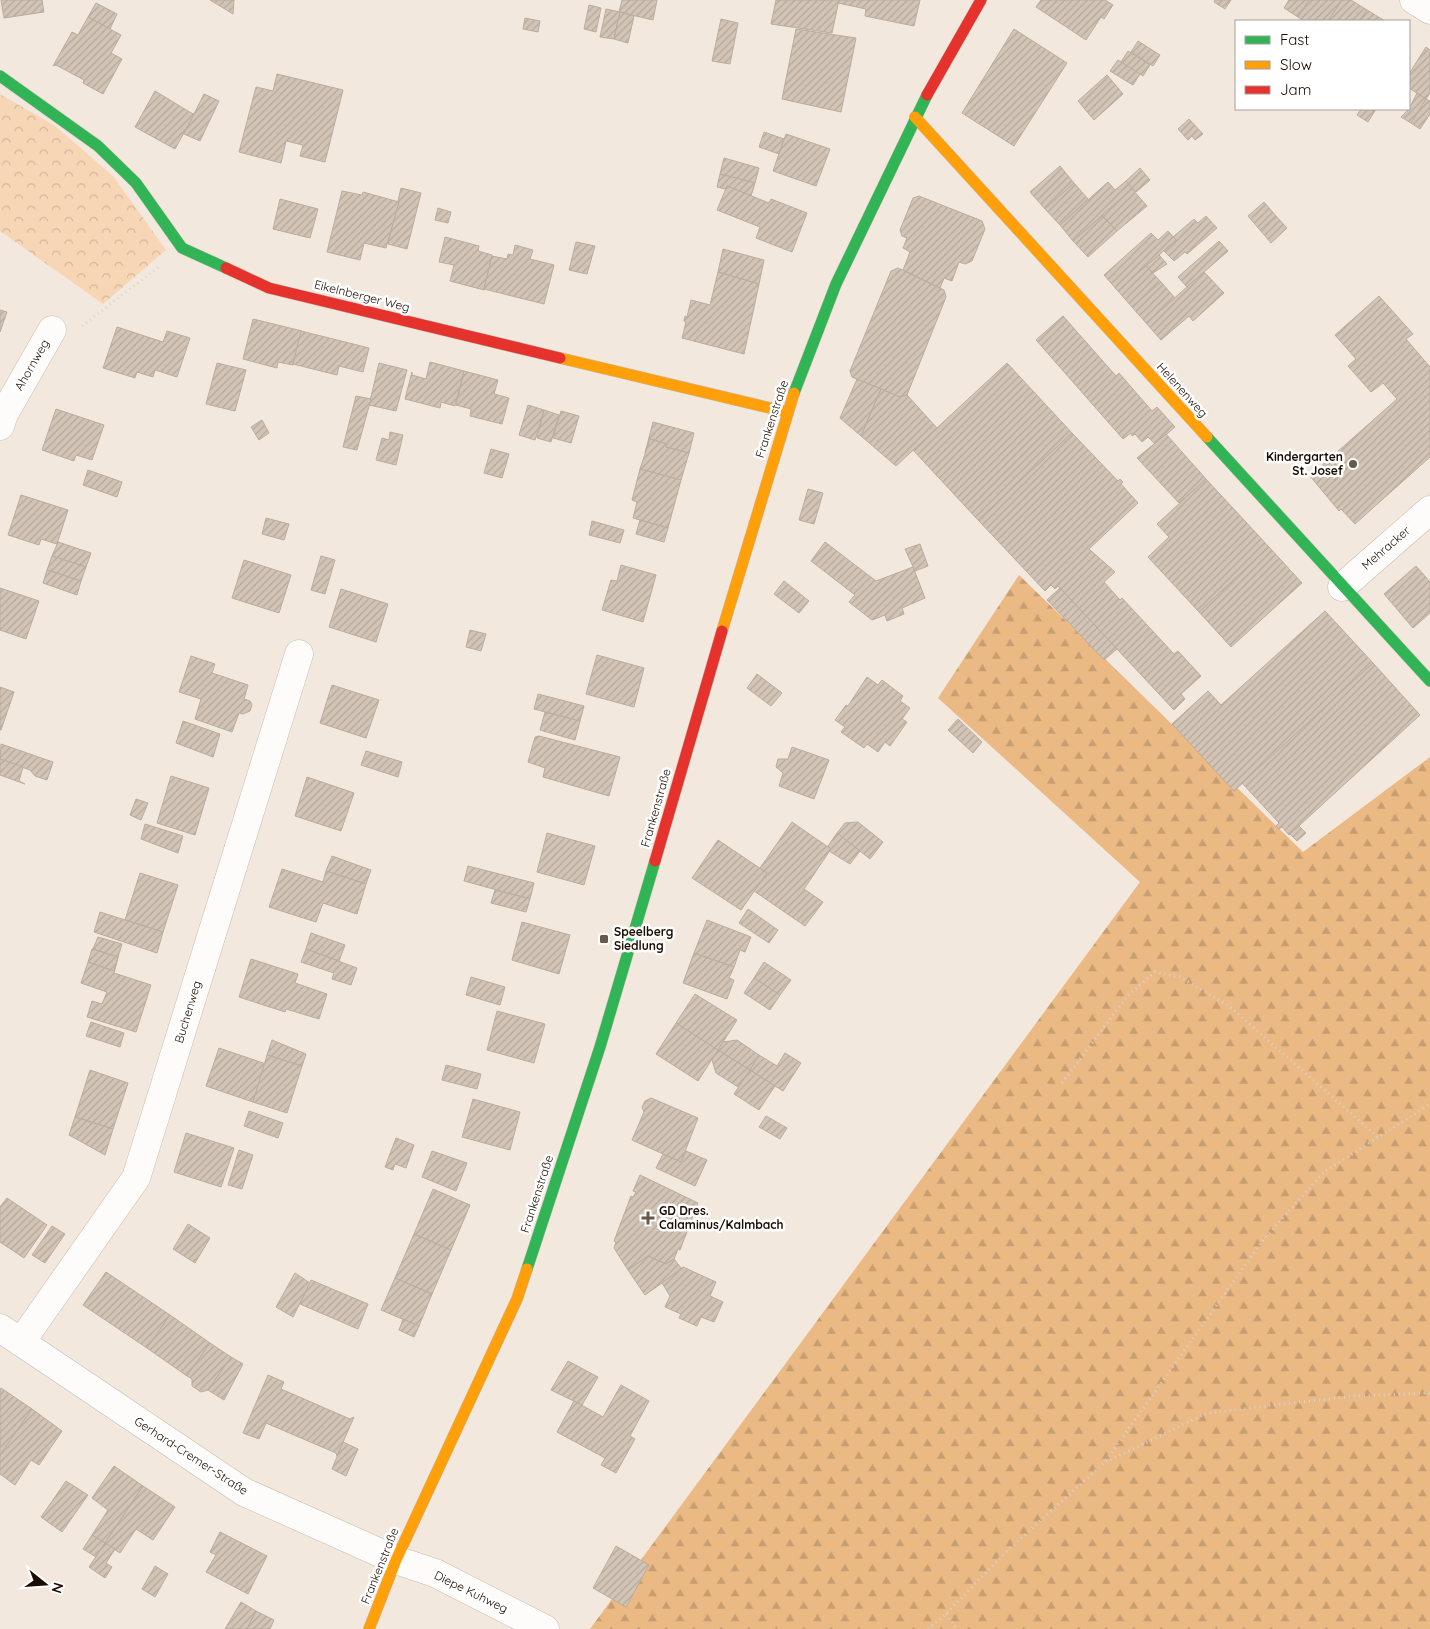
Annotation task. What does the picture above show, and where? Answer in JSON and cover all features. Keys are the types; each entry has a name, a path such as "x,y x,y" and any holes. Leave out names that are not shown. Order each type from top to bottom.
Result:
{"street":[{"name":"Frankenstraße","path":"370,1629 396,1560 517,1299 600,1048 788,412 836,284 915,117 981,0"},
{"path":"1414,0 1430,10"},
{"path":"0,76 98,146 136,183 182,248"},
{"name":"Helenenweg","path":"915,117 1342,587 1430,681"},
{"name":"Eikelnberger Weg","path":"182,248 270,288 788,412"},
{"name":"Ahornweg","path":"0,426 4,414 52,330"},
{"name":"Mehracker","path":"1342,587 1430,510"},
{"name":"Buchenweg","path":"10,1335 136,1178 299,654"},
{"name":"Gerhard-Cremer-Straße","path":"10,1335 244,1492 396,1560"},
{"name":"Diepe Kuhweg","path":"396,1560 435,1573 545,1629"}],"path":[{"path":"52,330 83,326 182,248"},
{"path":"1062,1083 1128,995 1155,972 1180,977 1229,1006 1379,1138"},
{"path":"928,1629 946,1614 1004,1553 1105,1462 1263,1240 1324,1172 1430,1104"},
{"path":"1105,1462 1207,1413 1354,1396 1430,1393"},
{"path":"946,1614 957,1629"}],"green space":[{"path":"0,94 55,126 113,176 166,250 103,304 0,231"},
{"path":"1019,575 1303,852 1430,757 1430,1629 590,1629 1140,882 938,698"}],"building":[{"path":"1,0 42,0 44,12 4,18"},
{"path":"210,0 234,0 233,14"},
{"path":"622,0 657,0 653,20 619,12"},
{"path":"776,0 839,0 832,33 771,24"},
{"path":"839,0 920,0 914,26 865,16 866,9 838,3"},
{"path":"1041,0 1105,0 1113,5 1104,19 1101,17 1086,40 1036,7"},
{"path":"1215,0 1231,0 1225,9 1214,2"},
{"path":"1289,0 1309,0 1298,17 1284,8"},
{"path":"1309,0 1342,0 1329,20 1302,20 1298,17"},
{"path":"1342,0 1351,0 1367,10 1360,20 1329,20"},
{"path":"96,3 117,14 110,29 88,17"},
{"path":"589,5 601,8 596,32 584,29"},
{"path":"606,9 620,12 614,39 600,37"},
{"path":"1367,10 1383,20 1360,20"},
{"path":"620,12 634,16 628,43 614,39"},
{"path":"88,17 121,35 111,53 122,59 103,94 83,83 84,80 56,65 53,66 72,32 78,35"},
{"path":"525,18 540,21 538,32 523,29"},
{"path":"721,19 738,23 730,64 712,61"},
{"path":"796,29 856,38 841,112 782,99"},
{"path":"1014,29 1067,63 1014,146 962,113"},
{"path":"1138,41 1160,55 1153,66 1131,52"},
{"path":"1426,47 1430,50 1430,93 1426,99 1410,89 1410,72"},
{"path":"1128,51 1150,65 1143,76 1121,62"},
{"path":"1118,60 1140,74 1133,85 1110,71"},
{"path":"277,74 343,90 325,162 300,156 303,145 286,141 281,163 239,152 256,87 273,91"},
{"path":"1107,75 1123,94 1094,120 1078,101"},
{"path":"155,91 193,114 195,113 175,149 135,127"},
{"path":"1417,93 1426,99 1411,123 1401,117 1410,110"},
{"path":"204,94 219,101 200,141 184,134"},
{"path":"1426,99 1430,101 1430,114 1420,129 1411,123"},
{"path":"1360,110 1375,110 1368,122 1357,115"},
{"path":"1189,119 1203,134 1195,140 1192,136 1188,140 1178,129"},
{"path":"764,132 784,139 779,154 759,147"},
{"path":"786,134 830,149 816,186 773,171"},
{"path":"724,158 759,168 755,183 720,174"},
{"path":"1060,166 1074,183 1045,209 1030,192"},
{"path":"1140,168 1150,180 1136,192 1126,181"},
{"path":"720,174 755,183 751,196 727,186 725,189 717,187"},
{"path":"1126,181 1132,189 1073,241 1060,225 1108,182 1115,190"},
{"path":"1074,183 1088,199 1060,225 1045,209"},
{"path":"727,186 769,203 771,199 807,213 792,252 756,238 760,227 717,210"},
{"path":"401,188 421,193 407,249 388,244"},
{"path":"1132,189 1147,206 1117,231 1102,215"},
{"path":"342,191 362,195 363,192 399,202 386,248 364,243 360,260 327,252"},
{"path":"919,196 982,221 985,229 972,261 965,264 959,262 952,281 944,278 940,288 903,270 910,252 903,248 907,238 902,236 900,230 913,198"},
{"path":"280,199 318,209 310,238 273,229"},
{"path":"1264,202 1276,216 1260,230 1248,216"},
{"path":"438,208 451,212 448,223 435,220"},
{"path":"1102,216 1117,231 1088,257 1073,241"},
{"path":"1206,216 1217,228 1187,254 1185,252 1174,261 1164,251 1176,240 1173,237 1194,219 1198,223"},
{"path":"1276,216 1287,228 1271,243 1260,230"},
{"path":"1168,231 1176,240 1118,291 1104,275 1151,233 1158,240"},
{"path":"445,237 479,246 478,251 492,255 484,290 450,281 454,265 439,262"},
{"path":"1219,241 1228,251 1187,287 1178,277"},
{"path":"576,242 595,246 587,274 569,270"},
{"path":"515,245 533,250 530,259 554,265 544,304 484,289 492,256 507,259 508,254 513,255"},
{"path":"723,249 764,260 759,284 718,272"},
{"path":"1159,255 1167,264 1153,273 1146,266"},
{"path":"1146,266 1161,282 1132,307 1118,291"},
{"path":"898,268 944,290 946,297 907,395 900,397 852,377 850,371 891,271"},
{"path":"718,272 759,284 744,354 682,338 686,322 684,321 685,316 687,317 691,300 710,305"},
{"path":"1204,272 1224,293 1193,321 1189,316 1161,340 1146,323"},
{"path":"1161,282 1175,298 1146,323 1132,307"},
{"path":"1379,296 1413,334 1406,339 1430,367 1430,457 1355,524 1341,509 1339,511 1310,476 1397,399 1383,383 1371,392 1348,366 1356,359 1335,335"},
{"path":"0,310 7,312 0,332"},
{"path":"1063,316 1116,376 1119,373 1152,411 1157,407 1175,427 1155,444 1148,437 1142,442 1135,434 1132,436 1131,433 1123,439 1036,340"},
{"path":"253,319 302,331 293,365 278,362 277,368 243,359"},
{"path":"117,327 163,342 167,331 190,338 177,377 155,370 153,377 137,372 135,378 103,368"},
{"path":"301,331 369,348 363,372 339,366 337,375 293,364"},
{"path":"430,362 464,371 455,406 441,402 440,408 405,399 412,372 412,375 426,379"},
{"path":"217,363 246,370 235,411 206,404"},
{"path":"379,363 407,370 396,411 369,405"},
{"path":"1007,363 1072,433 978,520 913,450"},
{"path":"464,371 498,380 494,394 509,398 502,424 470,416 471,409 456,405"},
{"path":"857,379 881,389 861,436 840,418"},
{"path":"881,389 900,397 907,395 937,428 896,466 861,436"},
{"path":"356,396 371,399 357,450 343,447"},
{"path":"528,405 544,410 535,440 519,435"},
{"path":"56,409 104,425 92,460 76,455 74,461 42,450"},
{"path":"544,410 559,415 551,442 537,438"},
{"path":"561,411 579,416 571,443 553,438"},
{"path":"262,420 269,433 259,440 251,427"},
{"path":"653,422 694,433 689,453 666,447 667,444 650,439 645,453"},
{"path":"390,432 403,435 396,465 376,460 382,438 389,440"},
{"path":"1072,433 1118,481 1120,479 1123,482 1121,484 1138,503 1089,549 1115,572 1104,582 1120,600 1122,598 1174,654 1178,651 1201,676 1181,694 1185,699 1174,710 1058,586 1055,589 1051,585 1045,591 978,520"},
{"path":"1166,434 1206,479 1179,503 1137,458"},
{"path":"650,439 667,444 666,447 689,453 681,480 640,469"},
{"path":"491,449 509,454 502,478 484,473"},
{"path":"640,469 681,480 668,528 633,518 637,502 632,500"},
{"path":"88,470 122,482 117,497 83,485"},
{"path":"1206,479 1269,547 1199,612 1148,557 1169,537 1157,524"},
{"path":"808,489 823,493 814,524 799,520"},
{"path":"21,495 68,510 57,544 41,539 39,545 8,535"},
{"path":"266,518 289,524 284,540 262,534"},
{"path":"640,520 668,528 664,542 636,534"},
{"path":"592,521 624,530 620,543 589,535"},
{"path":"58,542 91,553 86,567 52,556"},
{"path":"825,542 876,581 913,567 925,598 902,608 904,614 887,621 885,615 872,620 849,602 855,595 811,561"},
{"path":"920,544 928,566 915,571 905,549"},
{"path":"1269,547 1302,583 1231,647 1199,612"},
{"path":"52,556 86,567 81,581 47,570"},
{"path":"321,556 335,560 325,594 311,590"},
{"path":"244,560 291,575 279,613 232,598"},
{"path":"621,565 656,575 643,622 602,610 611,580 617,581"},
{"path":"1416,566 1430,582 1430,613 1413,628 1384,594"},
{"path":"47,570 81,581 77,595 43,583"},
{"path":"784,581 809,601 799,613 774,594"},
{"path":"0,588 39,601 26,639 0,630"},
{"path":"1060,588 1117,649 1104,660 1047,600"},
{"path":"341,589 388,604 376,642 329,627"},
{"path":"1325,611 1373,663 1234,791 1172,724 1208,691 1221,705"},
{"path":"470,630 486,634 481,651 466,647"},
{"path":"597,655 644,668 634,707 586,694"},
{"path":"191,656 215,664 212,673 248,685 244,699 250,701 252,705 250,711 243,714 239,713 232,732 195,719 201,699 179,692"},
{"path":"1373,663 1420,715 1289,835 1282,827 1279,829 1276,826 1279,823 1242,783"},
{"path":"757,674 782,693 771,706 747,688"},
{"path":"867,677 878,685 882,680 903,696 900,701 910,708 902,719 907,722 890,746 885,742 878,752 867,744 864,748 841,732 845,727 835,720 846,705 848,706"},
{"path":"332,685 379,700 366,738 320,723"},
{"path":"0,687 14,692 1,730 0,730"},
{"path":"538,694 584,706 580,721 534,709"},
{"path":"545,712 580,721 575,740 540,730"},
{"path":"958,719 982,742 973,753 948,730"},
{"path":"183,721 220,734 213,757 176,743"},
{"path":"539,736 620,757 609,796 543,777 545,768 528,762 535,737"},
{"path":"1,744 53,762 47,780 35,776 30,770 0,759"},
{"path":"792,747 829,760 814,799 779,786 783,773 776,767 778,759 788,759"},
{"path":"366,751 402,762 398,777 361,765"},
{"path":"0,759 23,767 19,781 25,784 0,775"},
{"path":"171,776 209,788 195,835 157,823"},
{"path":"307,777 354,793 341,831 295,816"},
{"path":"136,799 148,803 141,820 130,815"},
{"path":"792,822 831,849 804,889 823,902 805,926 754,891 767,873 760,868"},
{"path":"858,822 883,842 870,859 837,833 845,823"},
{"path":"145,824 183,836 178,853 141,839"},
{"path":"1299,826 1306,833 1297,841 1290,834"},
{"path":"547,833 595,846 584,885 537,872"},
{"path":"837,833 860,851 850,864 829,851 831,849 828,846"},
{"path":"718,840 767,873 741,910 692,878"},
{"path":"332,856 371,870 366,884 326,871"},
{"path":"468,866 534,883 530,899 464,881"},
{"path":"282,869 323,882 326,871 366,884 357,914 323,903 316,922 269,907"},
{"path":"140,873 178,885 163,932 125,920"},
{"path":"495,890 530,899 526,912 491,903"},
{"path":"748,909 778,930 769,943 739,923"},
{"path":"100,912 163,932 157,953 94,932"},
{"path":"707,920 751,937 745,952 740,950 734,967 694,953"},
{"path":"522,922 570,935 559,974 512,960"},
{"path":"311,933 345,945 339,961 306,949"},
{"path":"98,937 122,944 118,957 93,949"},
{"path":"92,949 118,957 114,971 88,962"},
{"path":"306,949 357,968 351,985 332,979 334,973 301,962"},
{"path":"694,953 734,967 729,978 734,980 727,999 683,983"},
{"path":"118,957 114,973 151,985 136,1032 87,1017 92,1001 102,1004 107,992 81,983 88,962 114,971"},
{"path":"251,959 298,974 295,983 327,994 319,1019 286,1009 285,1012 239,997"},
{"path":"764,962 791,980 780,995 754,978"},
{"path":"471,977 505,987 500,1005 466,995"},
{"path":"754,978 780,995 770,1010 744,993"},
{"path":"695,994 737,1020 718,1050 676,1023"},
{"path":"497,1011 545,1024 534,1063 487,1050"},
{"path":"91,1022 124,1033 120,1047 86,1036"},
{"path":"676,1023 718,1050 698,1081 656,1054"},
{"path":"272,1040 306,1054 302,1066 267,1055"},
{"path":"737,1040 759,1055 750,1070 718,1050 723,1042"},
{"path":"219,1048 266,1064 253,1102 206,1086"},
{"path":"718,1050 750,1070 738,1087 716,1073 712,1060"},
{"path":"785,1053 801,1063 783,1091 750,1070 759,1055 777,1066"},
{"path":"267,1055 302,1066 287,1113 253,1102"},
{"path":"446,1065 481,1074 477,1089 442,1080"},
{"path":"90,1070 128,1083 113,1129 75,1117"},
{"path":"750,1070 775,1086 759,1110 734,1094"},
{"path":"651,1098 698,1118 681,1162 632,1140 644,1112 642,1107 645,1101"},
{"path":"473,1099 520,1112 510,1150 462,1137"},
{"path":"249,1111 283,1123 278,1138 244,1126"},
{"path":"766,1116 787,1128 780,1139 759,1127"},
{"path":"75,1117 113,1129 105,1155 69,1135"},
{"path":"186,1133 234,1148 221,1187 174,1172"},
{"path":"396,1138 414,1145 406,1168 395,1164 393,1170 385,1167"},
{"path":"239,1150 253,1155 242,1189 228,1185"},
{"path":"432,1151 467,1163 456,1191 422,1177"},
{"path":"686,1151 707,1160 695,1186 656,1168 663,1154 681,1162"},
{"path":"640,1175 698,1203 680,1250 678,1249 674,1259 666,1264 648,1256 628,1270 614,1248 616,1242 614,1241 631,1196 633,1197 636,1192 633,1191"},
{"path":"433,1189 470,1205 451,1250 414,1234"},
{"path":"7,1198 47,1225 24,1258 0,1242 0,1207"},
{"path":"188,1224 210,1238 195,1263 173,1249"},
{"path":"52,1226 65,1234 45,1263 32,1255"},
{"path":"414,1234 451,1250 432,1294 395,1278"},
{"path":"648,1256 666,1264 674,1259 682,1269 645,1295 628,1270"},
{"path":"683,1267 716,1282 710,1296 723,1302 714,1322 701,1317 697,1326 679,1318 681,1314 665,1307 670,1296 662,1283"},
{"path":"106,1272 170,1315 147,1348 83,1305"},
{"path":"295,1273 310,1283 293,1317 276,1307"},
{"path":"395,1278 432,1294 419,1326 381,1310"},
{"path":"311,1280 368,1304 358,1329 300,1304"},
{"path":"170,1315 210,1343 187,1376 147,1348"},
{"path":"403,1319 419,1326 414,1337 399,1330"},
{"path":"210,1343 231,1357 208,1390 201,1392 192,1386 192,1379 187,1376"},
{"path":"231,1357 243,1364 224,1400 208,1390"},
{"path":"568,1361 598,1377 582,1405 551,1390"},
{"path":"268,1375 284,1382 281,1389 350,1419 354,1417 337,1456 336,1453 266,1423 259,1439 243,1433"},
{"path":"621,1385 649,1401 630,1436 635,1439 616,1473 601,1465 605,1458 557,1432 574,1401 603,1417"},
{"path":"0,1389 32,1409 0,1455"},
{"path":"32,1409 62,1431 39,1465 31,1460 15,1485 0,1474 0,1455"},
{"path":"343,1442 358,1449 346,1476 332,1469"},
{"path":"114,1466 143,1486 105,1543 92,1535 108,1510 92,1498"},
{"path":"66,1481 88,1495 62,1532 41,1517"},
{"path":"143,1486 175,1507 153,1540 136,1529 120,1553 105,1543"},
{"path":"220,1532 267,1556 248,1594 206,1572 216,1555 210,1552"},
{"path":"92,1535 105,1543 96,1557 83,1549"},
{"path":"105,1543 115,1549 106,1563 112,1567 105,1578 89,1567"},
{"path":"616,1546 649,1565 626,1607 593,1588"},
{"path":"155,1566 168,1574 155,1597 142,1589"},
{"path":"241,1602 256,1611 247,1629 225,1629"},
{"path":"256,1611 274,1620 270,1629 247,1629"}],"traffic: fast":[{"path":"0,76 98,146 136,183 182,248 226,268"},
{"path":"794,393 836,284 927,95"},
{"path":"1207,437 1430,681"},
{"path":"527,1269 600,1047 655,861"}],"traffic: slow":[{"path":"915,117 1207,437"},
{"path":"560,358 787,412"},
{"path":"722,631 794,393"},
{"path":"369,1629 396,1560 517,1299 527,1269"}],"traffic: jam":[{"path":"927,95 981,0"},
{"path":"226,268 269,288 560,358"},
{"path":"655,861 722,631"}],"place":[{"name":"Kindergarten St. Josef","path":"1353,464"},
{"name":"Speelberg Siedlung","path":"604,939"},
{"name":"GD Dres. Calaminus/Kalmbach","path":"648,1218"}]}
